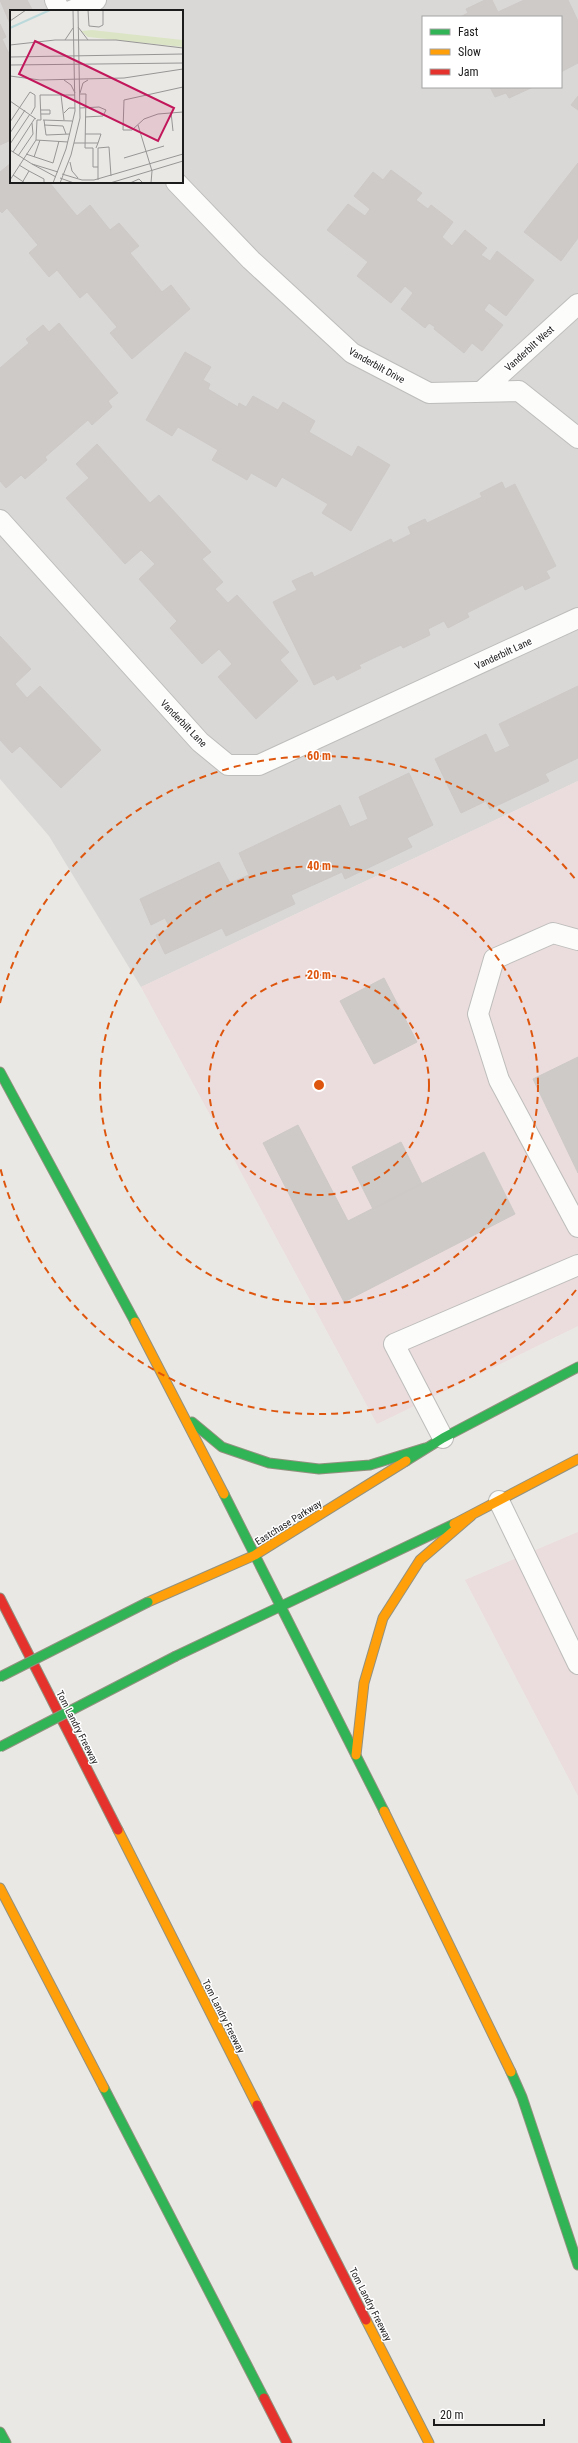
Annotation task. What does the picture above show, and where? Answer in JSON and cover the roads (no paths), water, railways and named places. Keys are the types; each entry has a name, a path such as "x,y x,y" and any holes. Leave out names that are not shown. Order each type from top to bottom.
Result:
{"main road":[{"path":"0,1072 184,1415 356,1755 522,2097 578,2265"},
{"name":"Eastchase Parkway","path":"0,1677 148,1602 255,1555 425,1448 578,1367"},
{"path":"184,1415 222,1447 269,1463 319,1469 370,1465 425,1448"},
{"path":"0,1747 176,1656 471,1516 578,1459"},
{"path":"356,1755 364,1684 383,1618 420,1560 471,1516"},
{"name":"Tom Landry Freeway","path":"0,1598 429,2443"},
{"path":"0,1888 287,2443"},
{"path":"0,2432 6,2443"}],"lane":[{"path":"55,0 60,10"},
{"path":"73,10 96,0"},
{"name":"Vanderbilt Drive","path":"177,183 251,260 352,353 429,393 519,390 578,438"},
{"name":"Vanderbilt West","path":"480,392 578,304"},
{"name":"Vanderbilt Lane","path":"0,520 200,742 228,765 259,765 578,618"},
{"path":"578,940 554,933 494,959 478,1014 499,1080 578,1227"},
{"path":"443,1438 394,1344 578,1265"},
{"path":"498,1501 578,1664"}]}
